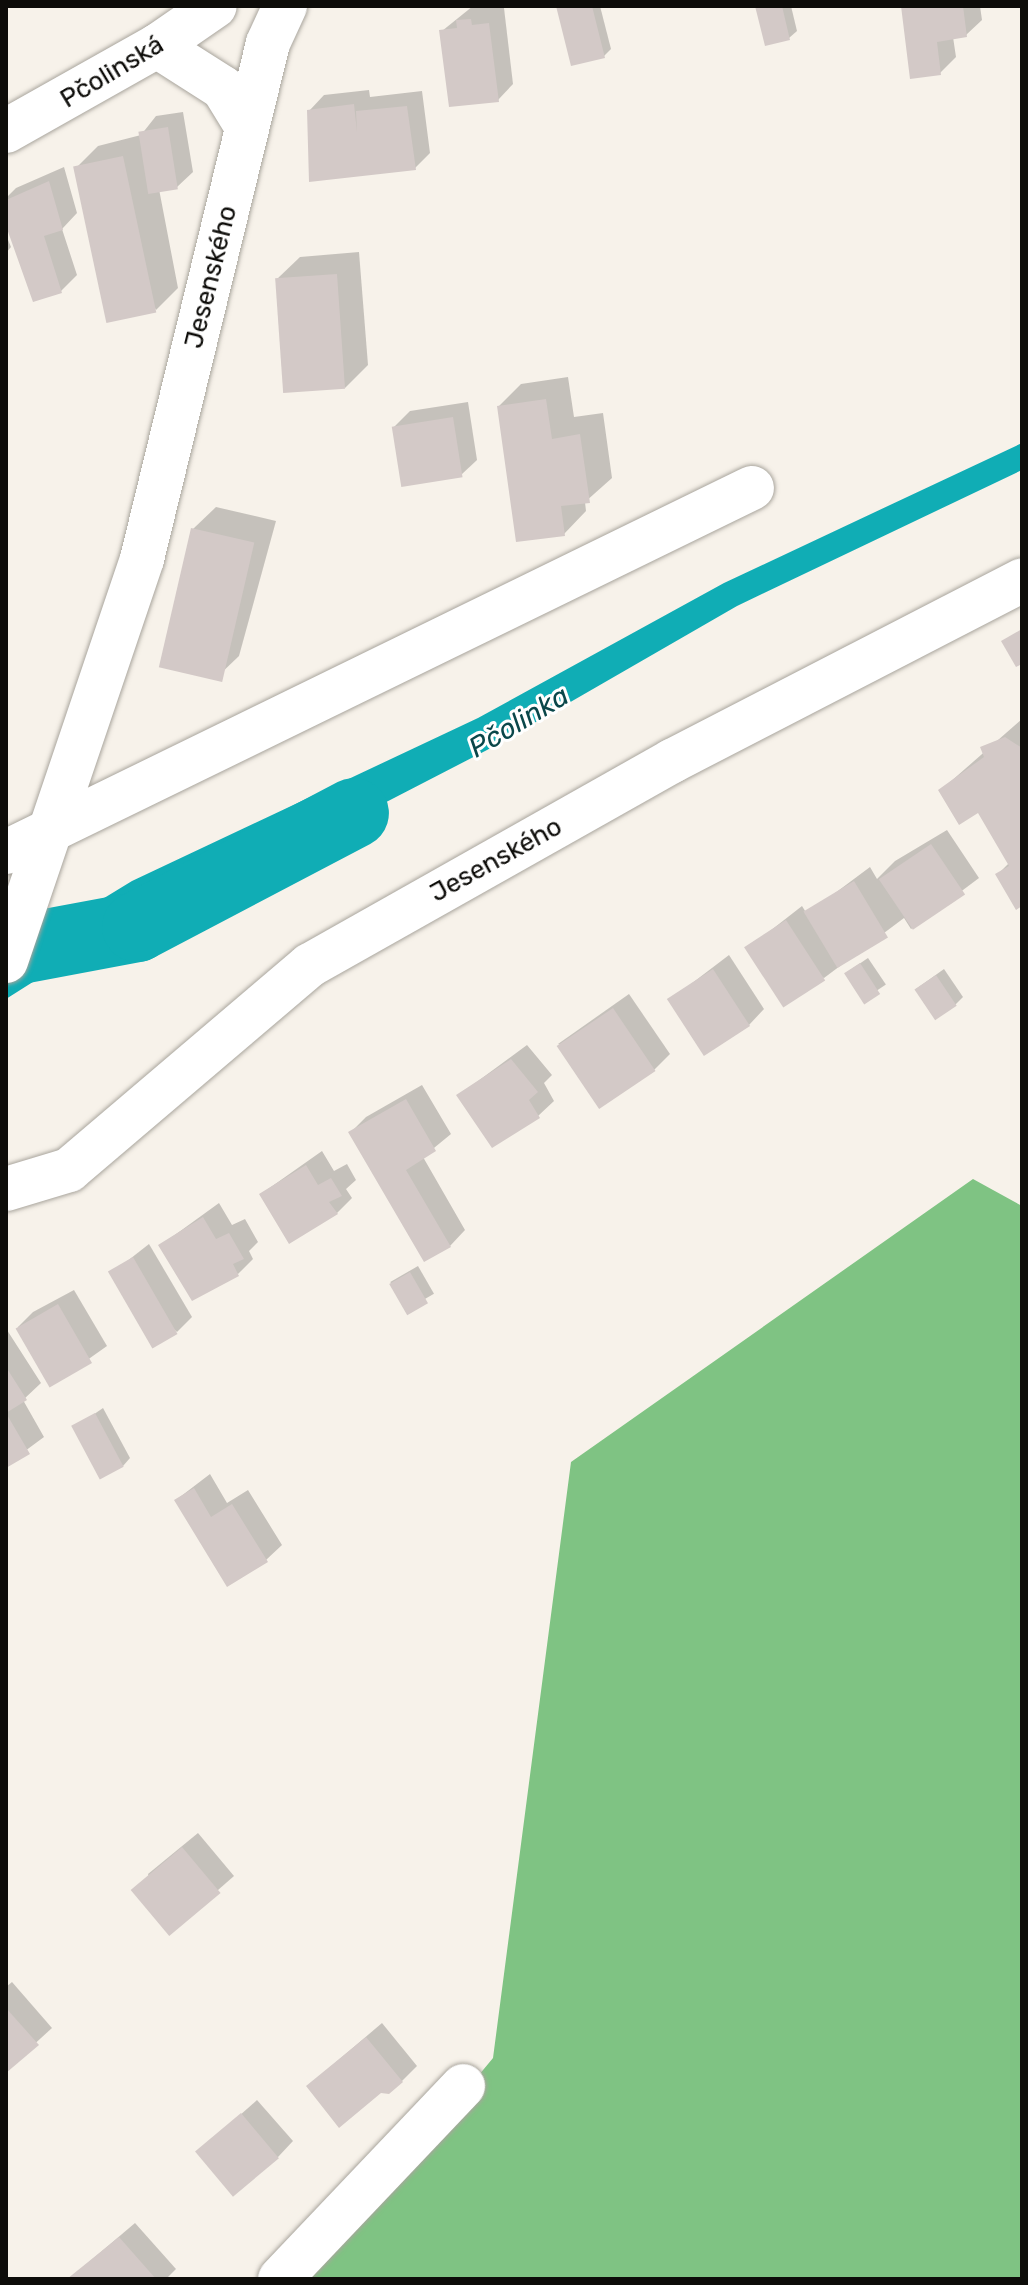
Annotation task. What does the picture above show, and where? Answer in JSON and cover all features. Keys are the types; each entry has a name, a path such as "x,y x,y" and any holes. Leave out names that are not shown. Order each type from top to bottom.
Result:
{"street":[{"name":"Pčolinská","path":"6,131 157,46 215,6"},
{"name":"Jesenského","path":"6,961 55,826 142,559 268,43 285,6"},
{"path":"157,46 223,88 247,127"},
{"path":"6,852 617,558 752,488"},
{"name":"Jesenského","path":"6,1189 69,1170 310,965 672,761 1022,580"},
{"path":"280,2279 463,2086"}],"green space":[{"path":"973,1179 1022,1206 1022,2279 310,2279 493,2058 571,1462"}],"water":[{"path":"1022,443 1022,470 737,606 487,750 334,829 145,911 6,999 6,958 132,881 478,718 724,583"}],"building":[{"path":"556,6 592,6 605,58 571,66"},
{"path":"755,6 782,6 790,40 765,46"},
{"path":"901,6 963,6 967,37 937,42 941,75 910,79"},
{"path":"471,19 472,25 489,23 499,102 449,107 439,30 457,28 456,20"},
{"path":"354,104 357,132 356,111 407,106 416,170 309,182 307,110"},
{"path":"168,127 178,189 148,194 138,132"},
{"path":"123,156 156,313 106,323 73,167"},
{"path":"49,181 63,230 44,236 62,293 33,302 6,226 6,200"},
{"path":"337,274 345,389 283,393 275,278"},
{"path":"546,399 552,439 580,434 590,503 561,506 565,536 516,542 497,406"},
{"path":"453,417 463,477 401,487 392,427"},
{"path":"191,528 254,543 222,682 159,667"},
{"path":"1022,629 1022,664 1016,667 1001,641"},
{"path":"1005,737 1022,748 1022,906 1016,910 995,874 1009,866 978,813 959,825 938,790 984,757 980,747"},
{"path":"931,844 965,895 913,930 879,879"},
{"path":"854,881 888,938 837,968 803,911"},
{"path":"786,920 825,980 783,1008 744,947"},
{"path":"860,963 880,994 864,1004 844,973"},
{"path":"713,969 750,1026 704,1056 667,999"},
{"path":"936,975 957,1006 935,1020 914,990"},
{"path":"613,1008 655,1071 599,1109 557,1046"},
{"path":"511,1059 538,1092 529,1100 540,1118 492,1148 456,1095"},
{"path":"406,1099 436,1151 406,1170 451,1247 424,1262 348,1132"},
{"path":"306,1165 318,1185 331,1178 342,1196 329,1202 338,1214 289,1244 259,1194"},
{"path":"203,1217 216,1239 229,1233 244,1259 233,1264 239,1276 192,1301 158,1245"},
{"path":"133,1257 178,1334 152,1349 108,1272"},
{"path":"410,1272 428,1303 407,1315 389,1284"},
{"path":"58,1304 92,1363 50,1387 16,1328"},
{"path":"6,1367 27,1400 6,1413"},
{"path":"6,1413 30,1454 6,1468"},
{"path":"95,1413 124,1467 100,1480 71,1426"},
{"path":"194,1488 211,1517 232,1504 268,1562 227,1587 174,1500"},
{"path":"182,1847 221,1893 169,1936 131,1890"},
{"path":"6,2008 39,2045 6,2073"},
{"path":"366,2037 403,2082 389,2094 381,2093 339,2128 306,2086"},
{"path":"241,2113 279,2158 233,2197 195,2152"},
{"path":"119,2237 156,2279 67,2279"}],"waterway":[{"name":"Pčolinka","path":"20,949 137,927 354,813"}]}
